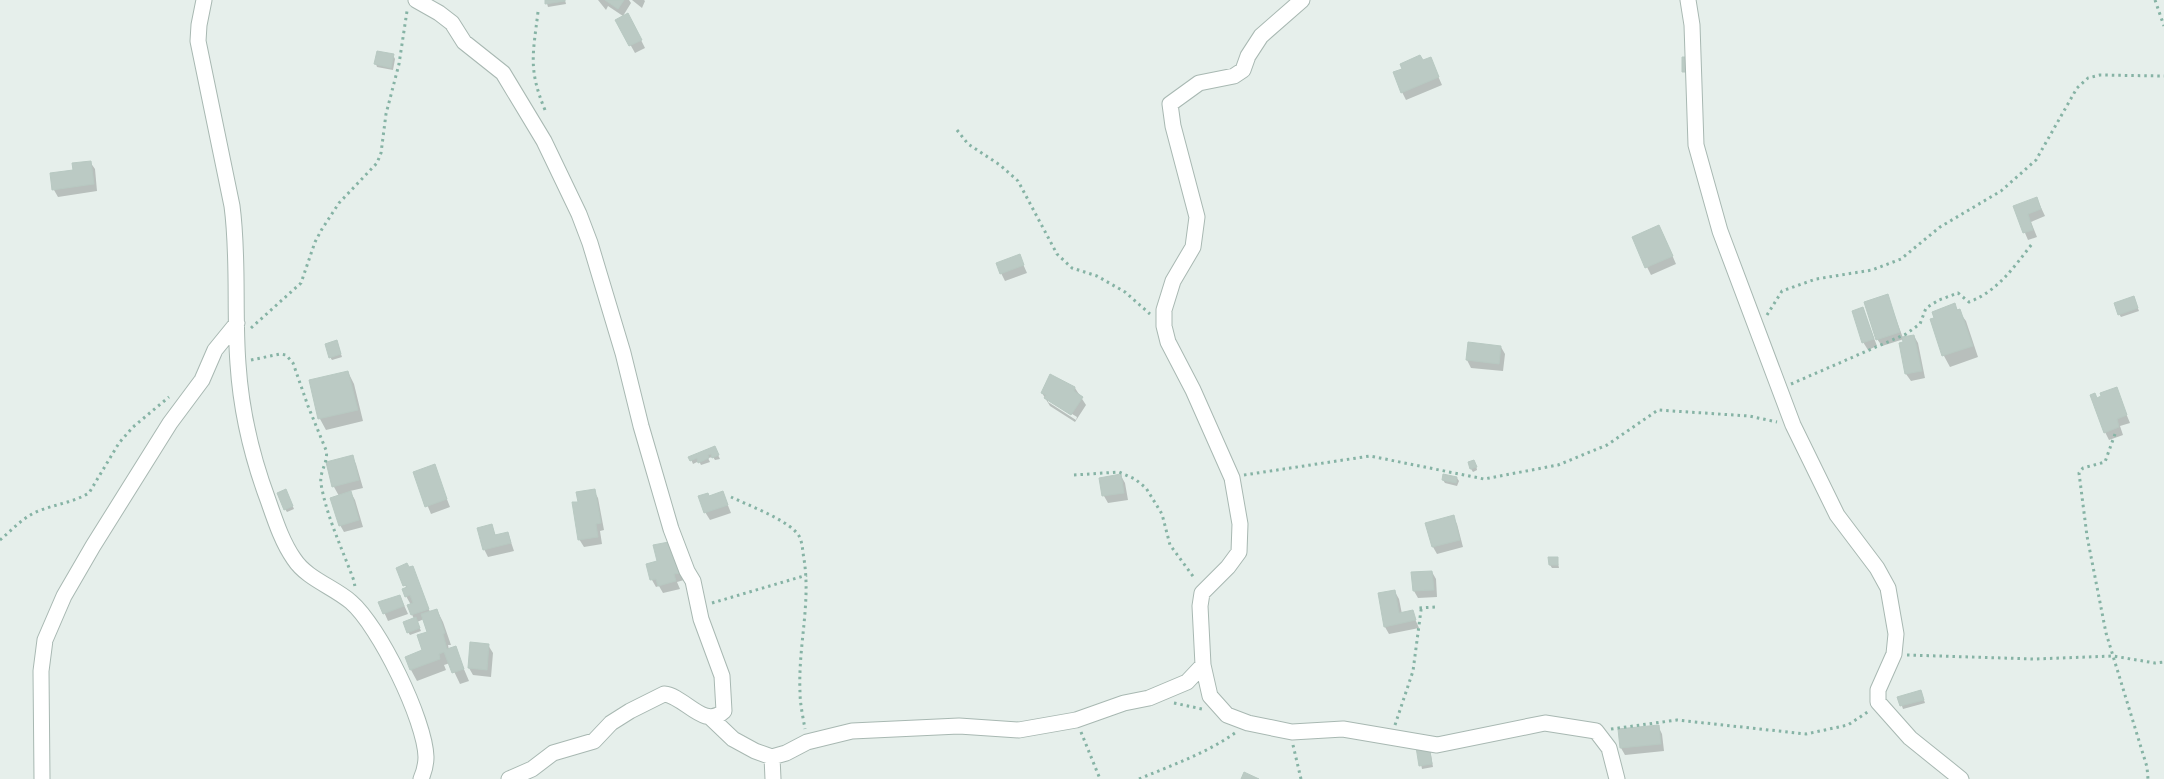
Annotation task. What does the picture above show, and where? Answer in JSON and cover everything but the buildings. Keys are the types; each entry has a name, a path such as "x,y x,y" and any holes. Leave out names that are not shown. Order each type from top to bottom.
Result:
{"street":[{"path":"204,0 198,41 236,230 238,362 243,403 257,469 287,548 295,561 305,571 351,602 363,615 381,642 400,678 424,744 426,757 421,779"},
{"path":"1302,0 1261,36 1248,56 1243,70 1234,76 1199,83 1170,104 1173,126 1197,217 1193,247 1173,282 1164,310 1164,326 1168,342 1193,390 1232,478 1240,524 1239,552 1228,567 1202,593 1200,606 1203,665 1210,696 1227,715 1248,723 1292,732 1343,730 1437,745 1545,723 1596,731 1609,748 1617,779"},
{"path":"1688,0 1692,25 1696,145 1720,231 1793,425 1837,515 1877,568 1888,588 1896,634 1894,654 1878,690 1878,702 1910,738 1961,779"},
{"path":"412,4 445,18 452,24 464,42 503,73 544,141 590,243 623,353 641,426 671,529 687,571 693,581 698,608 722,676 725,701 724,711 718,716 711,718"},
{"path":"42,779 41,671 45,640 64,596 92,546 170,422 202,380 214,350 237,323"},
{"path":"509,779 532,769 553,753 594,741 612,723 664,694 678,699 704,716 711,718 733,739 755,751 772,757 786,753 807,742 852,731 959,726 1019,730 1076,720 1124,702 1149,698 1187,682 1203,665"},
{"path":"772,757 773,779"}],"path":[{"path":"2155,0 2164,26"},
{"path":"238,340 301,283 315,242 322,229 339,203 377,163 386,114 400,64 412,4"},
{"path":"538,12 532,63 533,78 545,110 544,141"},
{"path":"1757,331 1782,290 1816,279 1872,270 1901,259 1940,227 2001,191 2036,160 2076,88 2088,78 2100,75 2164,76"},
{"path":"957,130 968,144 1000,165 1018,181 1057,254 1072,268 1097,276 1125,292 1164,326"},
{"path":"1779,389 1906,334 1920,324 1926,308 1940,300 1958,293 1969,302 1985,296 2000,283 2032,244"},
{"path":"238,362 280,354 286,355 293,363 328,455 320,476 321,483 335,536 354,580 355,592 351,602"},
{"path":"0,540 27,516 41,509 82,498 89,493 119,443 128,432 174,394"},
{"path":"1232,478 1370,456 1484,480 1558,465 1607,445 1658,410 1748,416 1793,425"},
{"path":"2115,434 2105,462 2083,468 2079,473 2087,536 2106,633 2147,767 2148,779"},
{"path":"1074,475 1119,472 1135,479 1146,488 1162,514 1170,545 1194,575 1202,593"},
{"path":"731,497 795,530 801,539 807,575 806,617 800,692 807,742"},
{"path":"698,608 807,575"},
{"path":"1390,737 1413,671 1422,610 1418,608 1435,607"},
{"path":"1894,654 2034,659 2113,656 2164,662"},
{"path":"1149,698 1227,715"},
{"path":"1596,731 1676,720 1806,734 1848,725 1870,711 1878,702"},
{"path":"1076,720 1100,779"},
{"path":"1139,779 1194,757 1219,744 1248,723"},
{"path":"1292,732 1294,755 1301,779"}]}
